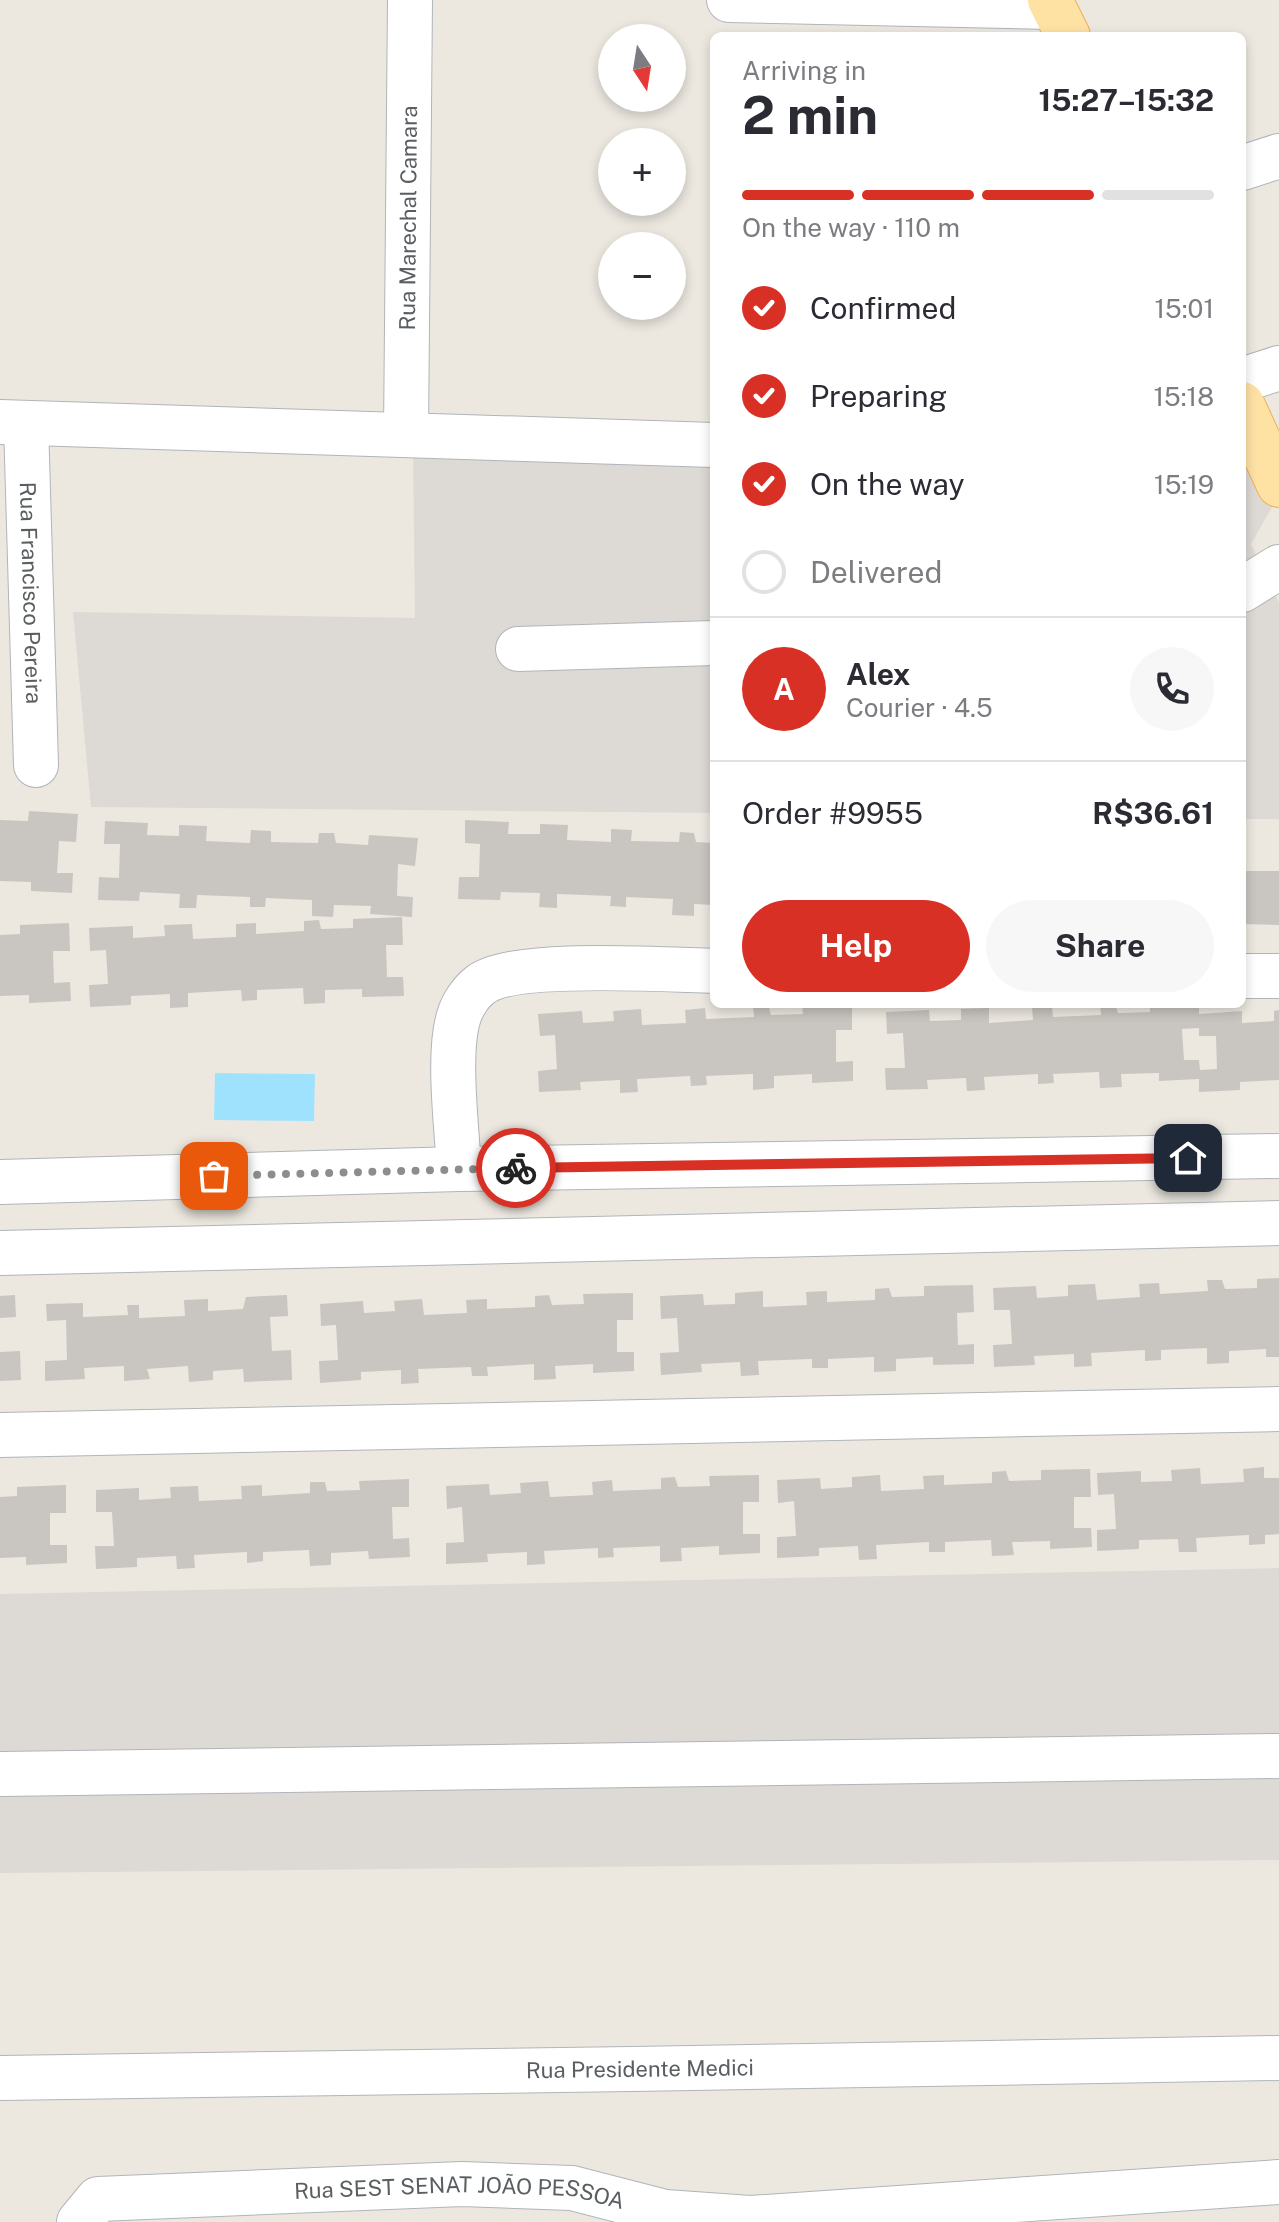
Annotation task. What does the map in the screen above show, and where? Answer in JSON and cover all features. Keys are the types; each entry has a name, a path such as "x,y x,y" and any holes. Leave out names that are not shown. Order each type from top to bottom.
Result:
{"main road":[{"path":"1246,416 1263,468"}],"street":[{"name":"Rua Marechal Camara","path":"406,434 410,0"},
{"path":"729,0 795,19 1057,14"},
{"path":"1246,167 1279,156"},
{"path":"1246,379 1279,368"},
{"path":"13,422 710,445"},
{"name":"Rua Francisco Pereira","path":"13,422 36,765"},
{"path":"1246,588 1279,567"},
{"path":"518,649 710,643"},
{"path":"459,1169 454,1043 458,1018 479,985 505,974 552,969 710,971"},
{"path":"1246,976 1279,976"},
{"path":"0,1182 459,1169 1279,1156"},
{"path":"0,1253 1279,1223"},
{"path":"0,1435 1279,1409"},
{"path":"0,1774 1279,1756"},
{"name":"Rua Presidente Medici","path":"0,2078 549,2068 874,2068 1279,2058"},
{"name":"Rua SEST SENAT JOÃO PESSOA","path":"79,2222 98,2199 462,2184 572,2188 665,2212 750,2220 1059,2210 1279,2182"}],"shaded area":[{"path":"413,449 710,455 710,813 91,807 73,612 415,618"},
{"path":"1246,466 1254,466 1272,507 1251,544 1279,603 1279,819 1246,819"},
{"path":"1279,1568 1279,1860 0,1873 0,1594"}],"water":[{"path":"215,1073 315,1074 314,1121 214,1120"}],"building":[{"path":"29,811 78,814 76,842 59,841 57,873 73,873 72,893 31,891 31,882 0,881 0,820 28,821"},
{"path":"465,820 509,822 508,834 540,834 540,824 568,825 567,840 611,842 611,829 632,830 631,841 679,842 680,832 694,833 696,842 710,843 710,905 694,904 694,916 672,915 673,899 626,897 626,907 610,906 611,896 557,894 557,908 539,907 540,893 501,892 500,900 458,899 459,877 479,877 480,844 465,843"},
{"path":"105,821 148,823 147,835 179,836 179,825 207,826 206,841 250,843 251,830 271,831 271,842 318,843 319,833 334,833 336,843 368,845 369,835 418,838 415,866 398,864 397,896 413,897 412,917 370,914 371,906 334,905 333,917 312,916 312,900 266,898 265,907 250,907 250,897 197,895 196,908 179,908 180,894 140,892 139,901 98,900 99,877 119,878 120,844 104,844"},
{"path":"1246,871 1279,871 1279,925 1246,924"},
{"path":"402,917 403,945 386,945 387,977 403,977 404,996 362,997 362,989 325,990 325,1003 304,1004 303,988 257,990 257,1000 242,1001 241,990 188,993 188,1007 170,1008 170,994 131,996 131,1005 90,1007 89,985 108,984 106,950 90,951 89,928 133,926 133,938 165,936 164,925 192,924 193,939 236,937 236,924 256,923 256,934 304,931 304,921 319,920 321,929 353,928 353,919"},
{"path":"69,923 70,951 53,951 54,983 70,982 71,1001 29,1003 29,995 0,996 0,935 20,934 20,925"},
{"path":"705,1008 706,1019 754,1017 753,1008 769,1008 771,1015 803,1014 802,1008 852,1008 852,1030 836,1030 836,1062 853,1061 853,1081 812,1083 812,1074 774,1076 774,1088 753,1090 753,1074 706,1076 707,1085 691,1086 690,1076 637,1079 638,1092 620,1093 620,1080 580,1082 581,1090 539,1092 538,1071 557,1069 555,1035 540,1036 538,1014 582,1011 583,1023 614,1021 613,1011 641,1009 642,1025 686,1023 685,1010"},
{"path":"989,1008 989,1023 1033,1020 1032,1008 1052,1008 1053,1017 1101,1015 1100,1008 1116,1008 1118,1013 1150,1012 1150,1008 1199,1008 1199,1014 1242,1011 1242,1023 1274,1021 1274,1011 1279,1010 1279,1080 1240,1082 1240,1090 1199,1092 1199,1079 1159,1081 1159,1073 1121,1074 1122,1087 1100,1088 1099,1072 1053,1074 1054,1083 1038,1084 1038,1074 984,1077 985,1090 967,1091 966,1078 927,1080 928,1089 886,1090 885,1068 905,1068 903,1033 887,1034 886,1012 929,1010 930,1021 961,1020 961,1009","holes":["1199,1028 1199,1036 1216,1036 1217,1069 1200,1070 1199,1060 1184,1060 1182,1029"]},
{"path":"1279,1278 1279,1357 1266,1357 1266,1349 1229,1351 1229,1363 1207,1364 1207,1348 1161,1350 1161,1360 1145,1361 1145,1350 1091,1353 1092,1366 1074,1367 1074,1354 1034,1356 1035,1365 994,1367 993,1345 1012,1344 1010,1310 994,1310 993,1288 1036,1286 1037,1298 1068,1296 1068,1285 1095,1284 1097,1300 1140,1297 1139,1284 1159,1283 1160,1294 1208,1291 1207,1280 1222,1280 1225,1289 1257,1288 1257,1279"},
{"path":"973,1285 974,1312 957,1313 958,1345 974,1344 974,1364 933,1365 933,1357 896,1359 896,1371 874,1372 874,1357 828,1359 828,1368 812,1368 812,1359 758,1361 759,1375 741,1376 740,1362 701,1364 702,1372 661,1375 660,1353 679,1352 677,1318 661,1319 660,1296 703,1294 704,1305 735,1304 735,1293 763,1291 763,1307 807,1305 806,1292 827,1291 827,1302 875,1300 875,1289 889,1288 892,1297 924,1296 924,1286"},
{"path":"633,1293 633,1320 617,1320 617,1352 634,1352 634,1371 593,1373 593,1364 555,1366 556,1379 534,1380 534,1364 487,1367 488,1376 472,1376 471,1367 418,1369 419,1383 401,1384 401,1370 361,1372 361,1380 320,1383 319,1361 338,1360 336,1325 321,1326 320,1304 363,1301 364,1313 395,1311 394,1301 422,1299 424,1315 467,1313 466,1300 487,1299 487,1309 535,1307 535,1296 549,1295 552,1305 584,1304 583,1294"},
{"path":"15,1295 16,1317 0,1318 0,1296"},
{"path":"287,1295 288,1316 270,1317 272,1351 291,1350 292,1380 244,1382 243,1369 213,1371 213,1380 189,1382 188,1366 147,1369 150,1379 124,1381 124,1366 84,1368 85,1379 45,1381 45,1361 67,1360 66,1320 47,1321 46,1304 83,1303 83,1317 128,1315 127,1305 139,1305 139,1318 185,1316 184,1300 208,1299 208,1311 243,1309 246,1297"},
{"path":"20,1351 21,1380 0,1381 0,1352"},
{"path":"1264,1467 1264,1478 1279,1478 1279,1534 1265,1535 1265,1544 1249,1545 1249,1535 1196,1538 1197,1552 1179,1552 1178,1539 1139,1540 1139,1549 1097,1551 1097,1530 1116,1529 1114,1494 1098,1495 1097,1473 1141,1471 1141,1482 1172,1481 1171,1470 1200,1468 1201,1484 1244,1482 1243,1469"},
{"path":"1090,1469 1091,1497 1074,1497 1074,1528 1091,1528 1092,1547 1050,1549 1050,1541 1012,1542 1014,1555 992,1556 991,1540 945,1542 945,1552 929,1552 929,1542 876,1545 877,1559 859,1560 858,1546 819,1548 819,1556 777,1558 777,1537 796,1536 794,1501 778,1503 777,1480 820,1478 821,1489 852,1487 852,1477 880,1475 881,1491 924,1489 923,1476 944,1475 944,1485 992,1483 992,1472 1006,1471 1009,1481 1041,1480 1041,1470"},
{"path":"759,1475 759,1502 743,1502 743,1534 760,1534 760,1553 719,1555 719,1546 681,1548 682,1561 660,1562 660,1546 613,1548 614,1557 598,1558 598,1548 544,1551 545,1564 527,1565 527,1552 487,1554 488,1562 446,1564 446,1543 464,1542 462,1507 447,1509 446,1486 489,1484 490,1495 521,1493 520,1483 548,1481 550,1497 593,1495 592,1482 612,1480 613,1491 661,1489 661,1478 675,1477 678,1487 710,1486 709,1476"},
{"path":"409,1479 409,1507 392,1507 393,1539 409,1538 410,1557 369,1559 368,1551 331,1553 331,1565 310,1566 309,1550 263,1552 263,1561 247,1563 247,1552 194,1555 195,1568 177,1569 176,1556 137,1558 137,1567 96,1569 95,1546 114,1546 112,1512 96,1512 96,1490 139,1488 139,1500 171,1498 170,1487 198,1486 199,1501 242,1499 241,1486 262,1485 262,1496 310,1493 310,1482 325,1482 327,1491 360,1490 359,1481"},
{"path":"66,1485 66,1513 50,1513 50,1545 67,1545 67,1563 26,1565 26,1557 0,1558 0,1497 17,1496 17,1487"}],"way so far":[{"path":"214,1176 516,1168"}],"route":[{"path":"516,1168 1188,1158"}]}
